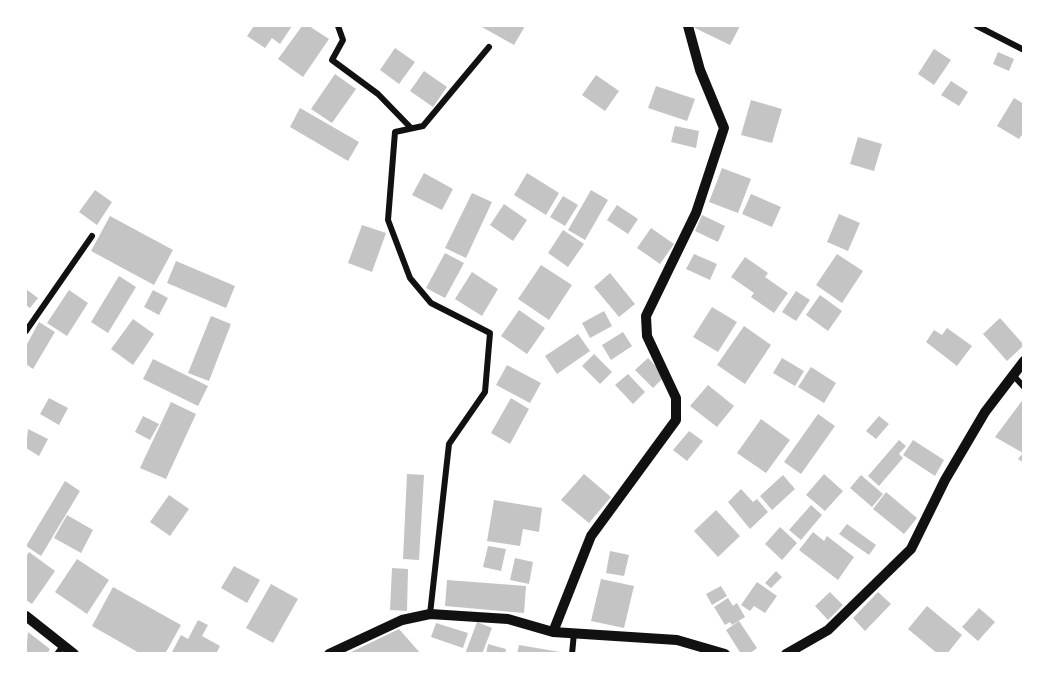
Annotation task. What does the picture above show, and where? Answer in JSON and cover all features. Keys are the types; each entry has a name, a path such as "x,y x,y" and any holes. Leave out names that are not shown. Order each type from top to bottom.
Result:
{"street":[{"path":"338,26 343,39 332,60 378,94 411,128"},
{"path":"554,632 591,536 676,420 676,398 647,336 646,316 696,213 724,128 699,70 688,26"},
{"path":"977,26 1023,50"},
{"path":"430,614 449,444 485,392 490,333 431,303 410,278 388,220 395,132 423,126 489,47"},
{"path":"26,331 92,236"},
{"path":"786,654 828,630 911,549 945,480 985,412 1023,361"},
{"path":"1012,373 1023,387"},
{"path":"329,654 402,620 430,614 508,619 554,632 678,640 725,654"},
{"path":"26,616 60,650 74,654"},
{"path":"572,654 574,633"}],"building":[{"path":"254,26 292,26 280,44 272,38 265,48 247,36"},
{"path":"302,26 309,26 329,39 303,77 278,59"},
{"path":"480,26 525,26 514,45"},
{"path":"691,26 740,26 730,45"},
{"path":"395,48 415,62 399,84 380,70"},
{"path":"934,49 951,60 934,85 918,74"},
{"path":"998,52 1014,59 1009,71 993,64"},
{"path":"424,71 447,87 433,107 410,91"},
{"path":"335,74 356,89 332,123 311,109"},
{"path":"596,75 619,91 605,111 582,95"},
{"path":"951,81 968,92 959,106 941,95"},
{"path":"656,86 695,99 687,121 648,108"},
{"path":"1014,98 1024,104 1024,132 1019,139 997,126"},
{"path":"751,100 782,109 772,143 741,135"},
{"path":"300,108 359,142 348,161 290,127"},
{"path":"675,126 699,131 696,148 671,142"},
{"path":"858,137 882,144 874,171 850,164"},
{"path":"722,168 751,179 738,213 709,202"},
{"path":"424,173 453,189 442,210 412,195"},
{"path":"527,173 559,193 546,215 514,195"},
{"path":"95,190 112,202 97,225 79,212"},
{"path":"591,190 608,200 585,240 568,230"},
{"path":"472,193 492,202 466,258 445,248"},
{"path":"751,194 781,207 772,227 742,214"},
{"path":"563,196 578,205 565,226 550,217"},
{"path":"504,204 527,220 513,241 490,225"},
{"path":"617,205 638,219 628,234 607,220"},
{"path":"839,214 860,223 848,251 827,242"},
{"path":"702,215 725,226 718,242 695,231"},
{"path":"110,216 173,250 154,285 91,251"},
{"path":"362,225 386,233 372,272 348,263"},
{"path":"651,228 674,244 660,264 637,248"},
{"path":"563,230 584,244 568,267 548,253"},
{"path":"445,253 464,263 445,298 426,288"},
{"path":"694,254 717,264 710,280 686,269"},
{"path":"837,254 863,271 842,303 816,285"},
{"path":"745,257 768,273 765,277 788,293 774,313 751,297 754,293 731,277"},
{"path":"176,261 235,286 226,308 167,283"},
{"path":"541,265 572,285 549,320 518,299"},
{"path":"472,272 498,289 482,316 455,299"},
{"path":"610,273 635,304 619,317 594,287"},
{"path":"119,276 136,287 108,333 91,322"},
{"path":"26,289 38,298 30,308 26,305"},
{"path":"69,290 88,303 67,336 47,323"},
{"path":"153,290 168,298 159,315 144,307"},
{"path":"796,291 810,300 796,321 782,312"},
{"path":"820,295 842,311 828,331 806,315"},
{"path":"712,307 737,322 718,352 693,337"},
{"path":"519,310 545,328 527,354 501,336"},
{"path":"604,311 612,326 590,338 582,323"},
{"path":"211,316 231,324 209,381 188,373"},
{"path":"1000,318 1024,345 1007,361 983,334"},
{"path":"133,319 154,334 133,365 111,349"},
{"path":"39,322 55,332 33,369 26,364 26,346"},
{"path":"744,326 771,345 745,384 717,365"},
{"path":"947,328 972,346 957,366 926,342 934,330 942,335"},
{"path":"623,332 632,346 611,360 602,345"},
{"path":"578,334 590,351 557,374 545,356"},
{"path":"594,354 612,372 600,384 582,366"},
{"path":"648,358 665,376 653,388 635,370"},
{"path":"782,358 804,371 795,386 773,373"},
{"path":"153,359 208,386 198,406 143,379"},
{"path":"507,365 541,383 530,403 496,385"},
{"path":"811,367 836,383 824,403 798,387"},
{"path":"628,374 645,392 633,404 615,385"},
{"path":"708,385 734,406 717,427 690,406"},
{"path":"49,398 68,408 59,425 40,414"},
{"path":"511,398 529,409 510,444 491,433"},
{"path":"1024,398 1024,463 1018,459 1023,453 995,437"},
{"path":"171,402 196,414 166,479 140,468"},
{"path":"818,414 835,426 801,474 784,462"},
{"path":"143,416 159,424 150,440 135,432"},
{"path":"879,416 889,424 876,439 866,431"},
{"path":"761,419 790,440 766,473 737,453"},
{"path":"28,429 48,439 39,456 26,448"},
{"path":"689,431 703,441 687,461 673,450"},
{"path":"899,440 906,446 899,454 903,458 879,486 868,476"},
{"path":"913,440 944,460 935,476 903,455"},
{"path":"407,474 424,475 419,560 403,559"},
{"path":"584,474 611,497 589,523 561,500"},
{"path":"824,474 843,491 825,511 806,495"},
{"path":"783,475 795,489 772,510 760,496"},
{"path":"861,475 883,494 872,507 850,488"},
{"path":"65,481 80,491 41,556 26,546"},
{"path":"741,489 753,502 757,499 768,512 750,529 728,502"},
{"path":"886,492 917,518 904,534 873,509"},
{"path":"169,495 189,509 170,536 150,522"},
{"path":"494,500 542,508 539,532 523,529 520,546 487,541"},
{"path":"811,505 822,515 801,540 789,530"},
{"path":"716,510 740,536 718,557 694,531"},
{"path":"67,515 93,530 81,553 54,538"},
{"path":"847,524 876,545 869,555 839,534"},
{"path":"780,527 797,543 782,560 765,544"},
{"path":"813,532 824,541 827,536 854,557 838,580 799,550"},
{"path":"488,546 506,549 501,571 483,567"},
{"path":"610,551 629,555 624,576 606,573"},
{"path":"29,552 55,571 32,604 26,600 26,557"},
{"path":"515,558 533,562 529,584 510,580"},
{"path":"77,559 109,580 87,614 55,592"},
{"path":"234,566 260,580 247,603 221,588"},
{"path":"392,568 408,569 407,611 390,610"},
{"path":"776,571 782,577 771,588 765,583"},
{"path":"601,579 634,586 624,628 591,621"},
{"path":"447,580 526,586 524,613 445,606"},
{"path":"757,582 777,596 765,613 754,606 750,611 741,605"},
{"path":"271,584 298,599 273,643 246,628"},
{"path":"721,586 727,596 712,605 706,594"},
{"path":"113,587 181,625 165,654 141,654 92,626"},
{"path":"830,592 843,605 828,620 815,606"},
{"path":"878,592 891,604 865,631 853,618"},
{"path":"728,598 733,606 737,603 745,617 732,625 730,622 725,625 714,607"},
{"path":"927,606 962,635 947,654 938,654 908,629"},
{"path":"979,608 995,622 978,641 962,627"},
{"path":"198,620 208,625 202,636 220,646 216,654 171,654 181,635 188,639"},
{"path":"739,621 757,648 749,654 741,654 726,630"},
{"path":"477,622 492,628 482,654 465,654"},
{"path":"436,623 468,633 463,648 431,637"},
{"path":"399,629 421,654 347,654"},
{"path":"28,632 50,649 47,654 26,654"},
{"path":"488,644 506,649 505,654 486,654"},
{"path":"519,645 560,652 560,654 517,654"}]}
